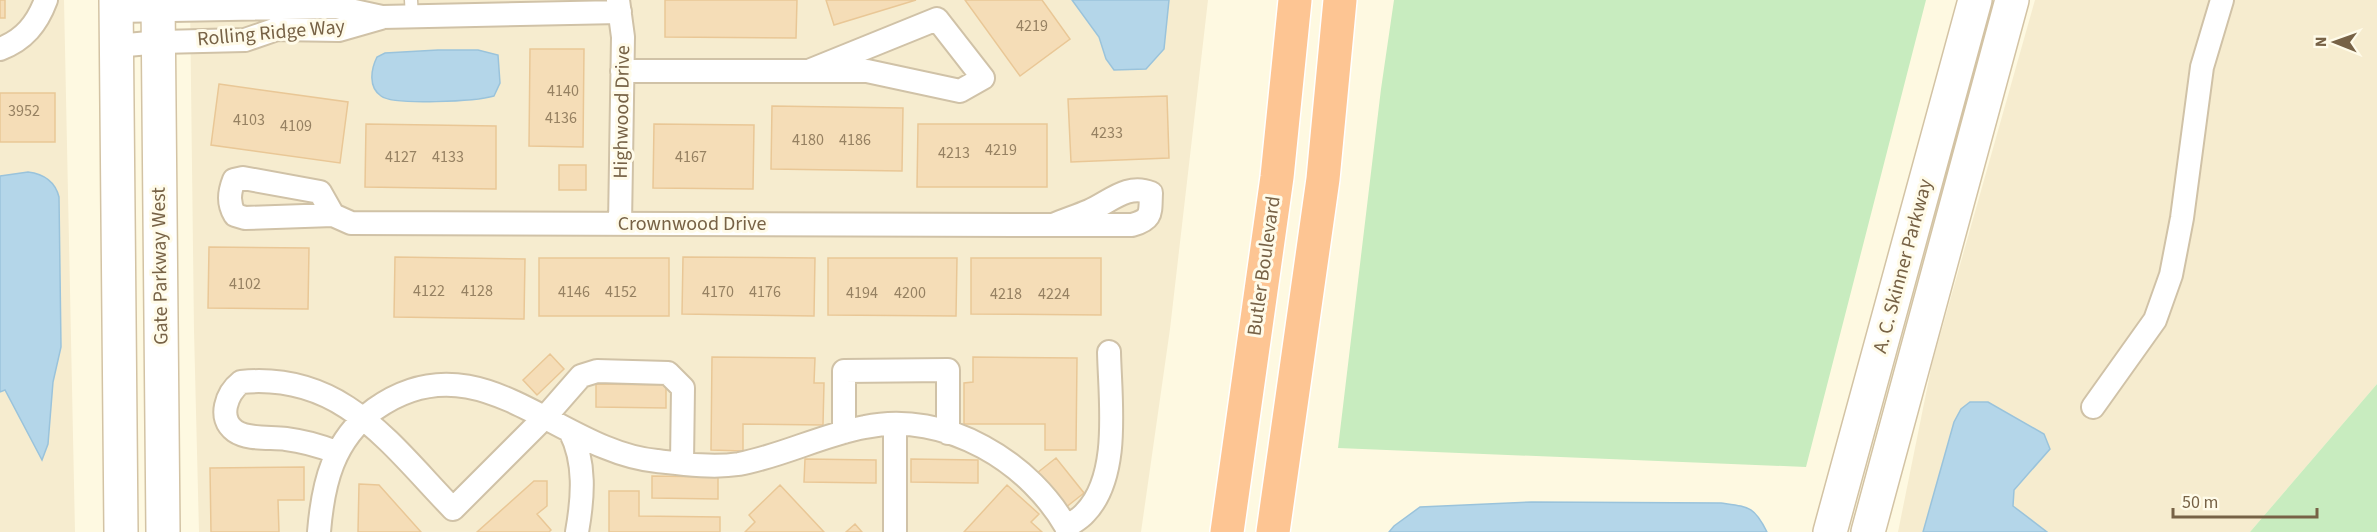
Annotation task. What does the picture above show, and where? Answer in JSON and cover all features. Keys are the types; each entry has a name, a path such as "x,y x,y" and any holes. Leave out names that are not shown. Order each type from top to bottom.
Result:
{"highway":[{"name":"Butler Boulevard","path":"1227,532 1277,177 1294,0"},
{"path":"1273,532 1323,179 1340,0"}],"main road":[{"name":"A. C. Skinner Parkway","path":"1830,532 1975,0"},
{"name":"A. C. Skinner Parkway","path":"1868,532 2012,0"},
{"name":"Gate Parkway West","path":"158,4 163,532"},
{"name":"Gate Parkway West","path":"116,6 121,532"}],"street":[{"path":"0,49 19,40 33,26 46,0"},
{"path":"2092,407 2155,320 2171,275 2182,218 2202,67 2222,0"},
{"name":"Rolling Ridge Way","path":"116,6 158,4 336,7 382,17"},
{"name":"Rolling Ridge Way","path":"116,46 160,42 245,40 270,44 307,43 339,30 412,8 619,6"},
{"name":"Highwood Drive","path":"619,6 623,37 620,224"},
{"path":"622,71 867,71 960,91 983,78 937,19 811,70"},
{"name":"Crownwood Drive","path":"333,215 351,223 1053,225"},
{"path":"319,532 321,501 331,464 336,452 364,417 399,395 429,386 449,384 467,386 508,398 546,416 570,431 634,459 736,464 795,449 866,426 895,425 939,430 992,450 1012,464 1032,482 1068,530 1096,498 1106,474 1110,449 1109,352"},
{"path":"844,432 844,371 948,370 948,433"},
{"path":"336,452 287,439 244,435 235,431 228,423 225,412 231,390 241,382 291,384 316,391 338,401 364,417 453,509 546,416 581,376 597,371 668,373 683,388 682,463"},
{"path":"895,425 895,532"},
{"path":"570,431 577,445 582,485 577,532"}],"shaded area":[{"path":"0,0 64,0 75,532 0,532"},
{"path":"190,0 1208,0 1170,329 1141,532 199,532"},
{"path":"2035,0 2377,0 2377,384 2250,532 1898,532 1932,364"}],"green space":[{"path":"1394,0 1926,0 1806,467 1338,448 1381,89"},
{"path":"2377,384 2377,532 2250,532"}],"water":[{"path":"1072,0 1169,0 1164,49 1146,69 1114,70 1106,59 1099,37"},
{"path":"478,50 498,55 500,83 494,96 454,101 402,101 381,96 374,88 373,67 377,57 385,53"},
{"path":"28,172 48,179 55,187 59,197 61,347 53,382 48,444 42,460 5,390 0,392 0,176"},
{"path":"1970,402 1988,402 2044,434 2050,449 2014,490 2013,506 2047,532 1923,532 1954,422 1961,409"},
{"path":"1532,502 1721,503 1750,509 1767,532 1389,532 1420,507"}],"building":[{"path":"0,0 5,0 5,18 0,18"},
{"path":"665,0 797,0 796,38 665,37"},
{"path":"826,0 916,0 834,25"},
{"path":"965,0 1042,0 1070,39 1020,76"},
{"path":"530,49 584,49 583,147 529,146"},
{"path":"219,84 348,102 340,163 211,145"},
{"path":"0,93 55,93 55,142 0,142"},
{"path":"1167,96 1169,158 1071,162 1068,99"},
{"path":"772,106 903,108 902,171 771,169"},
{"path":"366,124 496,126 496,189 365,187"},
{"path":"654,124 754,125 753,189 653,188"},
{"path":"918,124 1047,124 1047,187 917,187"},
{"path":"559,165 586,165 586,190 559,190"},
{"path":"209,247 309,248 308,309 208,308"},
{"path":"395,257 525,259 524,319 394,317"},
{"path":"683,257 815,258 814,316 682,314"},
{"path":"539,258 669,258 669,316 539,316"},
{"path":"828,258 957,258 956,316 828,315"},
{"path":"971,258 1101,258 1101,315 971,314"},
{"path":"550,354 564,369 537,395 523,380"},
{"path":"712,357 815,358 814,383 824,383 823,425 743,424 743,451 711,450"},
{"path":"973,357 1077,358 1076,450 1045,450 1045,424 964,424 964,383 973,382"},
{"path":"596,384 666,385 666,408 596,407"},
{"path":"1056,458 1084,493 1065,508 1037,473"},
{"path":"805,459 876,460 876,483 804,482"},
{"path":"911,459 978,460 978,483 911,482"},
{"path":"304,467 304,500 278,500 279,532 211,532 210,468"},
{"path":"652,476 718,477 718,499 652,498"},
{"path":"534,481 547,481 547,506 537,514 551,530 549,532 477,532"},
{"path":"359,484 379,485 421,532 358,532"},
{"path":"780,485 824,532 745,532 755,522 749,515"},
{"path":"1007,485 1039,514 1031,522 1042,532 964,532"},
{"path":"609,491 639,491 639,516 720,517 720,532 609,532"},
{"path":"855,524 862,532 846,532"}]}
